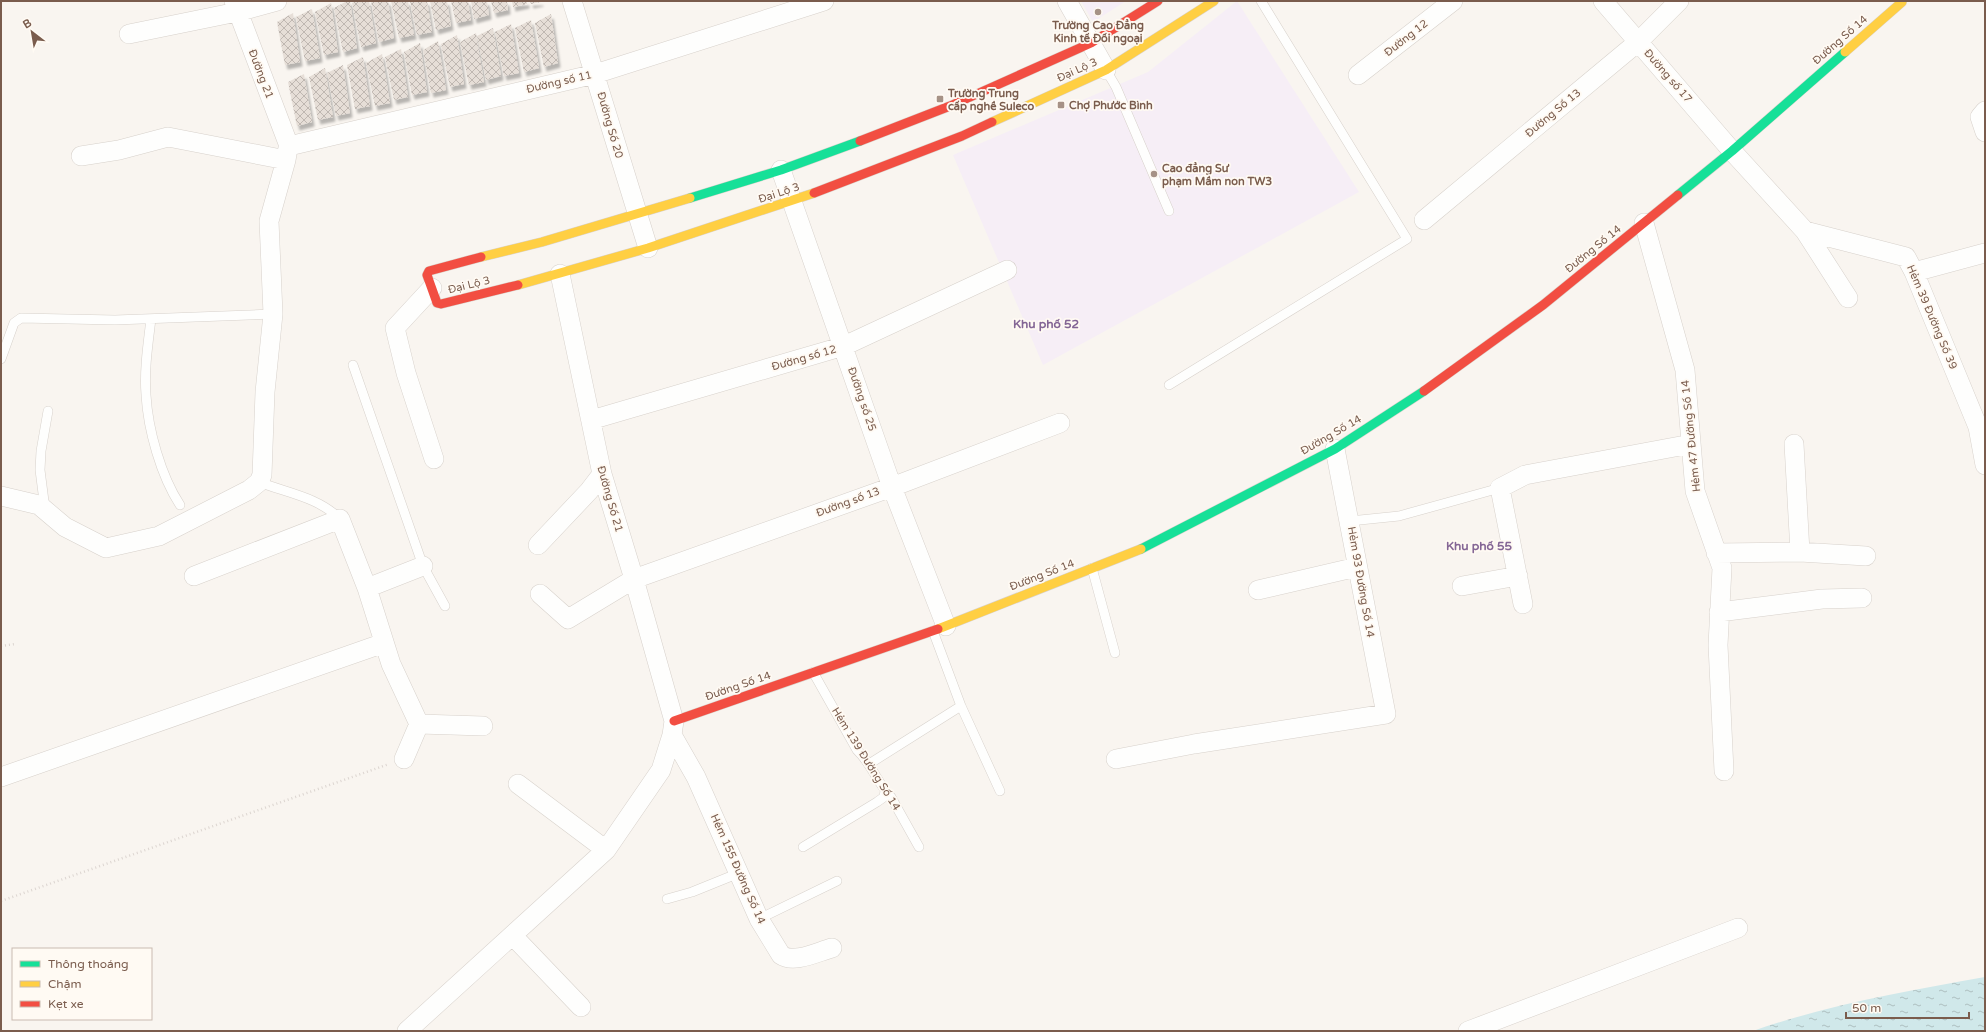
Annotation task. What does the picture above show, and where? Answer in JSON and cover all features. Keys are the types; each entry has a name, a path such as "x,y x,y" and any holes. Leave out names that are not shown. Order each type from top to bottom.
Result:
{"street":[{"path":"129,34 235,6 277,1"},
{"name":"Đường Số 20","path":"572,1 636,215 648,248"},
{"name":"Đường số 11","path":"287,153 595,74 824,1"},
{"path":"1067,1 1106,70"},
{"name":"Đại Lộ 3","path":"1158,1 1091,43 950,106 781,170 636,215 542,242 435,269 427,275 437,302 440,304 560,274 648,248 793,201 962,136 1106,70 1214,1"},
{"name":"Đường 12","path":"1358,75 1453,1"},
{"name":"Đường số 17","path":"1603,1 1732,151"},
{"name":"Đường Số 13","path":"1424,220 1638,42 1679,1"},
{"name":"Đường Số 14","path":"673,728 813,672 940,628 1141,549 1335,449 1448,376 1543,305 1732,151 1902,2"},
{"name":"Đường 21","path":"235,6 287,153"},
{"path":"1985,111 1980,117 1985,132"},
{"path":"1,496 39,505 65,527 106,548 159,536 248,490 259,482 262,475 266,392 273,314 269,221 287,153 168,137 119,150 81,156"},
{"path":"1732,151 1805,231 1848,298"},
{"name":"Đường số 25","path":"781,170 844,346 940,628"},
{"name":"Hẻm 47 Đường Số 14","path":"1644,223 1685,370 1695,491 1722,568 1718,645 1724,771"},
{"name":"Hẻm 39 Đường Số 39","path":"1805,231 1906,257 1914,272 1978,427 1985,465"},
{"path":"1914,272 1985,253"},
{"name":"Đường số 12","path":"591,420 844,346 1007,270"},
{"name":"Đường Số 21","path":"560,274 602,474 634,579 673,728"},
{"path":"432,288 395,328 406,373 434,459"},
{"name":"Đường số 13","path":"540,594 568,620 634,579 892,486 1060,423"},
{"path":"1523,604 1500,488 1525,475 1691,444"},
{"path":"1794,444 1800,552"},
{"name":"Hẻm 93 Đường Số 14","path":"1116,759 1194,744 1386,714 1335,449"},
{"path":"538,545 589,491 602,474"},
{"path":"194,576 340,519 367,588 391,664 420,724"},
{"path":"1716,553 1800,552 1866,556"},
{"path":"367,588 423,566"},
{"path":"1258,590 1357,567"},
{"path":"1462,586 1518,576"},
{"path":"1719,612 1822,600 1862,598"},
{"path":"1,777 384,643"},
{"path":"420,724 483,726"},
{"path":"404,759 420,724"},
{"path":"407,1031 606,850 662,770 673,728"},
{"name":"Hẻm 155 Đường Số 14","path":"673,728 758,918 781,955 786,959 794,959 832,948"},
{"path":"518,784 606,850"},
{"path":"1468,1031 1738,928"},
{"path":"513,936 582,1007"}],"lane":[{"path":"1169,385 1407,239 1260,1"},
{"path":"1106,70 1116,87 1169,211"},
{"path":"1,359 14,323 21,318 151,318 273,314"},
{"path":"151,318 146,373 147,413 171,491 180,506"},
{"path":"353,365 423,566 445,606"},
{"path":"45,511 40,470 41,451 48,411"},
{"path":"259,482 319,502 330,509 340,519"},
{"path":"1350,521 1399,516 1500,488"},
{"path":"1092,568 1115,653"},
{"path":"940,628 961,706 1000,791"},
{"name":"Hẻm 139 Đường Số 14","path":"813,672 857,750 869,764 885,791 891,797 918,847"},
{"path":"869,764 961,706"},
{"path":"803,847 877,802 884,797 885,791"},
{"path":"666,899 692,892 739,873"},
{"path":"758,918 837,881"}],"path":[{"path":"1,646 15,644"},
{"path":"1,901 404,759"}],"shaded area":[{"name":"Trường Cao Đẳng Kinh tế Đối ngoại","path":"1081,1 1126,1 1093,22"},
{"name":"Cao đẳng Sư phạm Mầm non TW3","path":"1237,1 1359,192 1043,365 953,155 1148,72"}],"water":[{"path":"1985,977 1985,1031 1753,1031 1838,1006 1897,993"}],"building":[{"path":"347,1 350,1 357,48 343,52 334,8"},
{"path":"356,1 369,1 376,43 361,47 352,3"},
{"path":"371,1 388,1 394,38 379,42"},
{"path":"391,1 408,1 414,35 399,38"},
{"path":"410,1 427,1 432,32 417,35"},
{"path":"430,1 447,1 451,26 436,30"},
{"path":"451,1 468,1 471,20 456,23"},
{"path":"471,1 487,1 489,15 474,19"},
{"path":"491,1 507,1 508,10 494,13"},
{"path":"512,1 527,1 527,4 513,7"},
{"path":"530,1 541,1 541,2 531,4"},
{"path":"331,3 338,52 324,55 315,12"},
{"path":"312,9 320,58 305,61 296,17"},
{"path":"293,13 300,62 285,65 277,22"},
{"path":"551,14 558,63 544,67 535,23"},
{"path":"531,20 539,68 524,72 515,28"},
{"path":"511,24 519,73 504,76 495,32"},
{"path":"493,28 501,76 486,80 477,36"},
{"path":"476,33 484,82 469,85 460,42"},
{"path":"457,35 464,84 450,87 441,44"},
{"path":"438,41 446,90 431,93 423,50"},
{"path":"420,43 427,92 412,95 404,52"},
{"path":"401,49 408,97 394,100 385,57"},
{"path":"382,54 390,103 375,106 366,63"},
{"path":"363,57 370,106 355,109 347,65"},
{"path":"343,65 350,113 336,116 327,73"},
{"path":"325,68 333,117 318,120 309,77"},
{"path":"304,74 312,122 297,126 288,82"}],"traffic: fast":[{"path":"1678,195 1732,151 1845,52"},
{"path":"690,198 781,170 860,141"},
{"path":"1141,549 1335,449 1424,391"}],"traffic: slow":[{"path":"992,122 1106,70 1214,1"},
{"path":"1845,52 1902,2"},
{"path":"518,285 648,248 814,193"},
{"path":"481,257 542,242 690,198"},
{"path":"938,629 1141,549"}],"traffic: jam":[{"path":"860,141 950,106 1091,43 1158,1"},
{"path":"814,193 962,136 992,122"},
{"path":"1424,391 1543,305 1678,195"},
{"path":"481,257 429,271 427,275 437,303 441,304 518,285"},
{"path":"674,721 938,629"}],"place":[{"name":"Trường Cao Đẳng Kinh tế Đối ngoại","path":"1098,12"},
{"name":"Trường Trung cấp nghề Suleco","path":"940,99"},
{"name":"Chợ Phước Bình","path":"1061,105"},
{"name":"Cao đẳng Sư phạm Mầm non TW3","path":"1154,174"}],"district":[{"name":"Khu phố 52","path":"1046,324"},
{"name":"Khu phố 55","path":"1479,546"}]}
